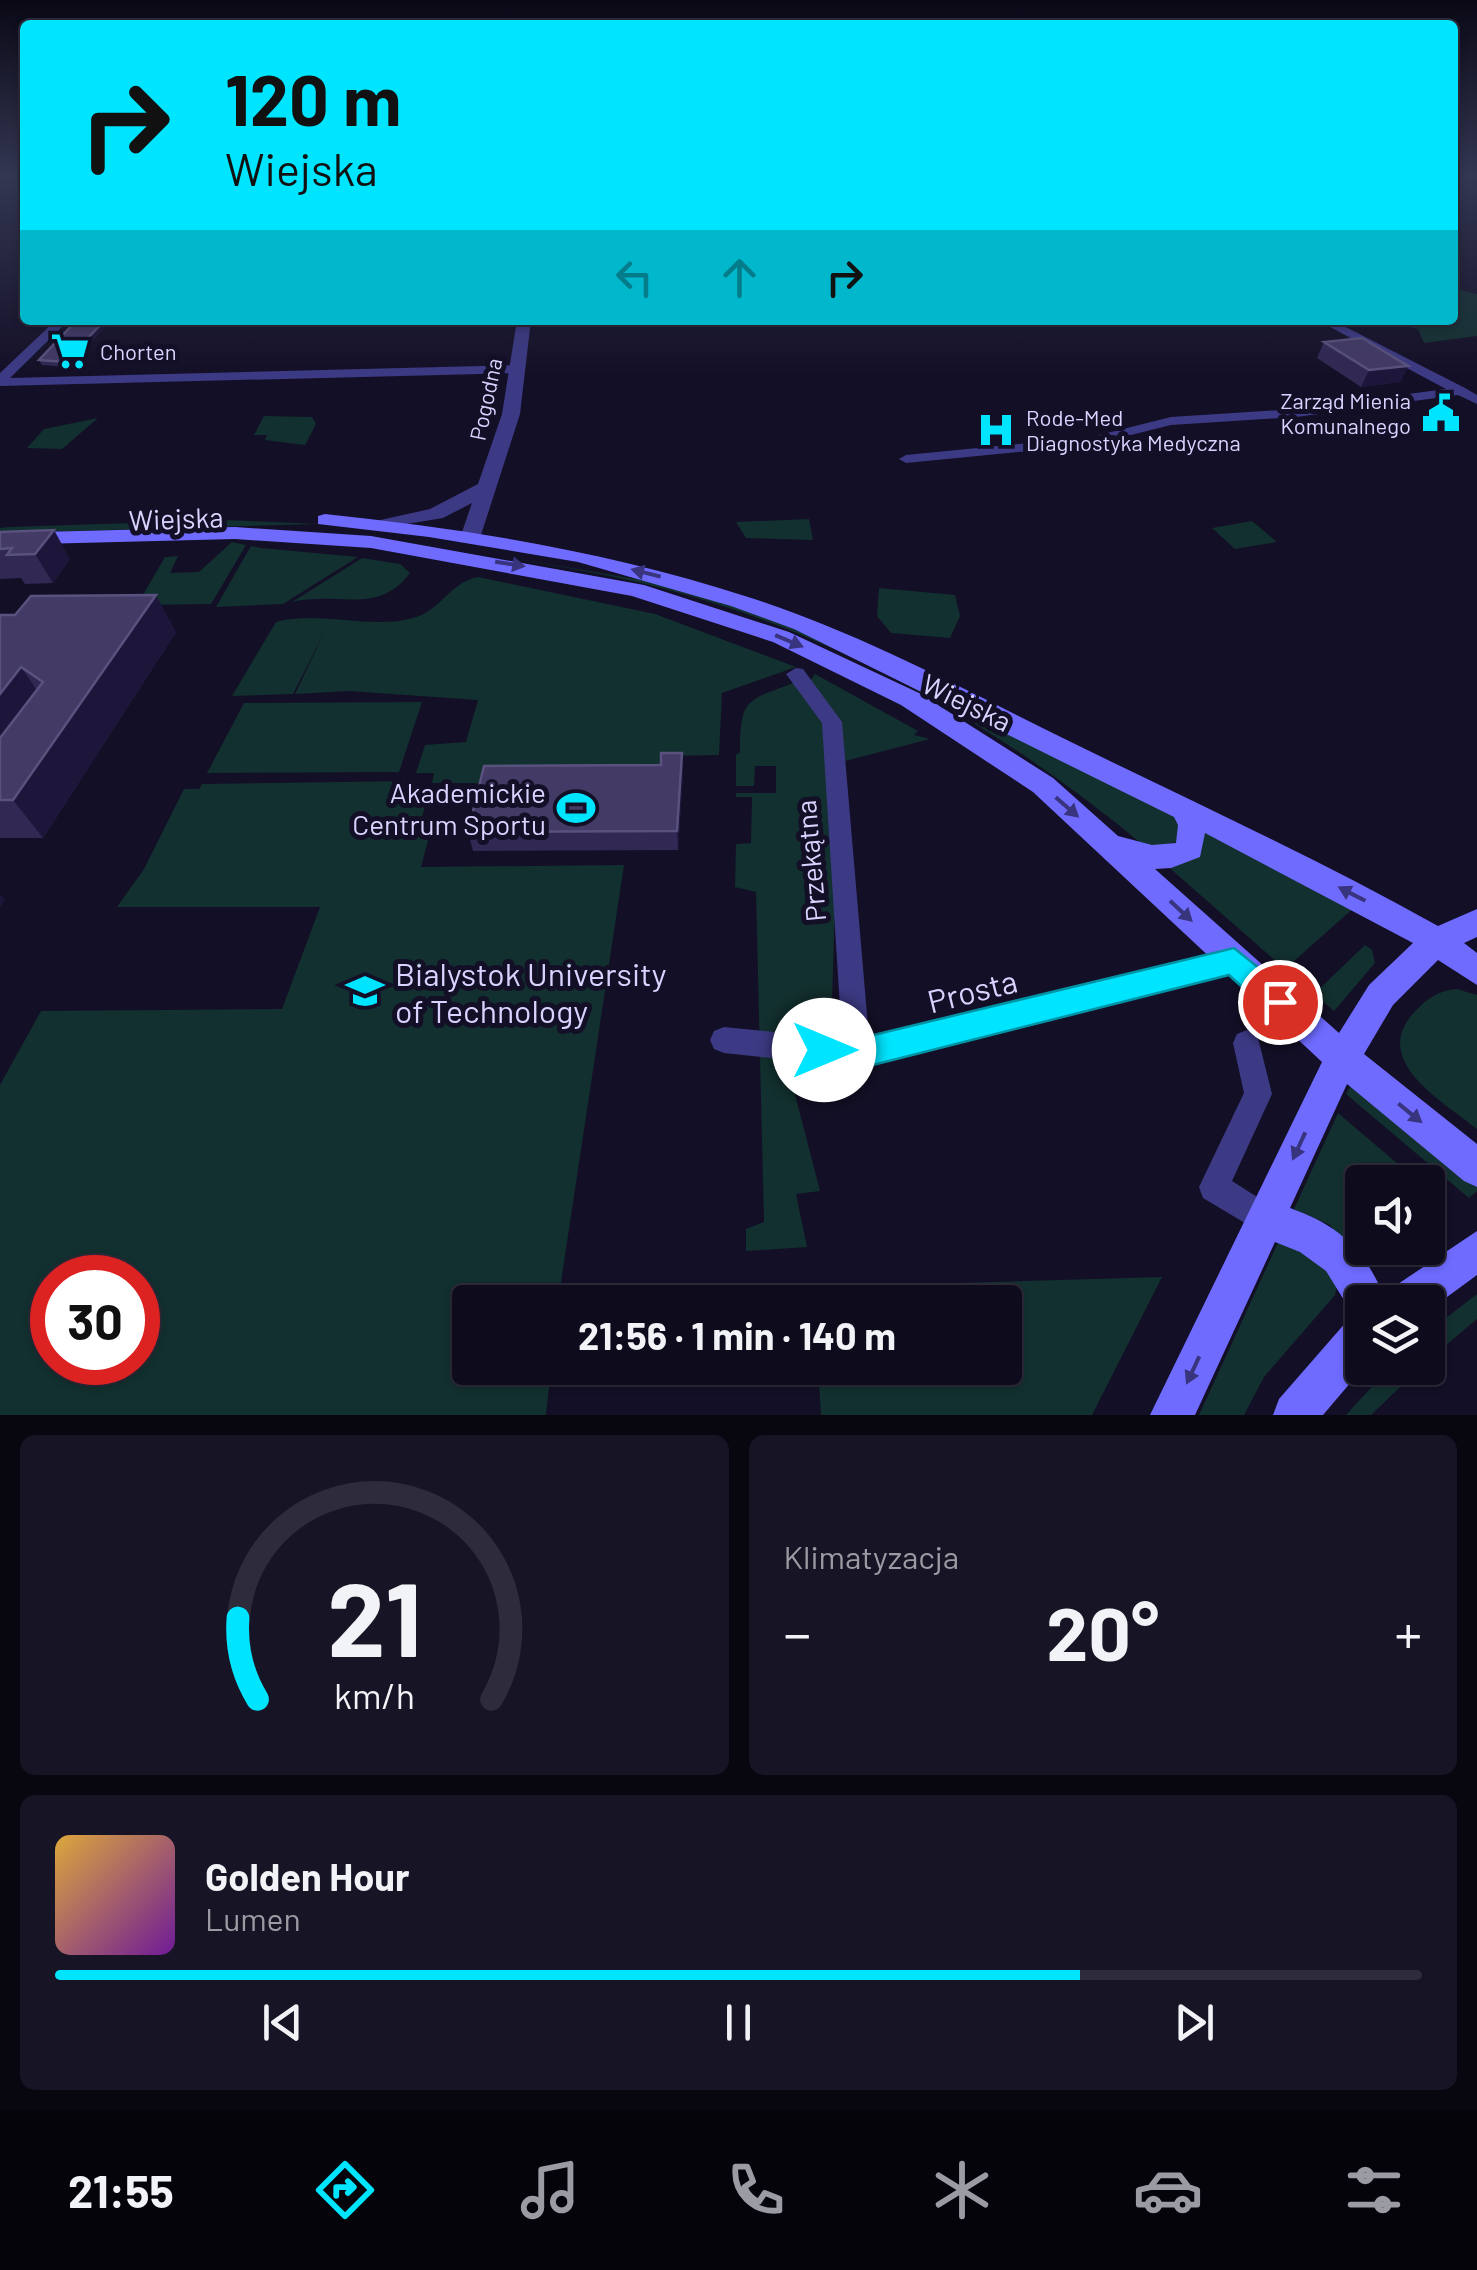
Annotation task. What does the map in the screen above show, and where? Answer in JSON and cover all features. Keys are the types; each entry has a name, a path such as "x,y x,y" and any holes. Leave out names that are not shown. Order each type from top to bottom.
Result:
{"main road":[{"name":"Wiejska","path":"0,523 220,516 383,525 721,614 798,645 872,679 974,737 1042,785 1342,1058 1477,1168"},
{"name":"Wiejska","path":"0,539 155,533 290,534 464,547 657,575 802,624 1182,807 1437,941 1477,971"},
{"path":"1110,844 1138,855 1178,856 1190,848 1192,837 1192,825 1182,807"},
{"path":"1172,1415 1342,1058 1381,996 1437,941 1477,922"},
{"path":"1264,1220 1312,1234 1349,1266 1358,1285"},
{"path":"1430,1285 1477,1252"},
{"path":"1295,1415 1345,1356"}],"street":[{"path":"0,381 58,325"},
{"name":"Pogodna","path":"464,547 489,486 511,414 523,325"},
{"path":"1334,325 1477,400"},
{"path":"0,381 518,369"},
{"path":"906,460 1091,441 1171,421 1296,413 1460,391"},
{"path":"383,525 436,514 489,486"},
{"name":"Przekątna","path":"796,674 824,705 832,722 857,1054"},
{"name":"Prosta","path":"724,1040 857,1054 1234,961"},
{"path":"1247,1043 1258,1094 1214,1187 1264,1220"}],"green space":[{"path":"1458,290 1477,294 1477,336 1424,343 1418,329 1400,325 1458,325"},
{"path":"264,416 312,417 316,424 305,445 265,440 267,435 254,435"},
{"path":"98,418 62,449 27,448 44,429"},
{"path":"809,519 813,540 746,538 736,522"},
{"path":"224,520 320,524 0,533 0,528 9,527"},
{"path":"1252,521 1277,542 1235,549 1212,528"},
{"path":"232,542 246,545 211,604 137,605 165,557 178,556 170,573 199,572"},
{"path":"251,546 358,557 283,604 216,607"},
{"path":"497,555 670,585 781,622 1176,814 1181,822 1177,842 1155,847 1142,844 1035,763 978,726 859,661 797,633 669,590"},
{"path":"362,558 400,564 410,573 398,586 371,598 292,602"},
{"path":"478,577 655,614 796,667 722,693 719,755 665,756 662,784 432,783 434,773 416,773 425,745 466,742 478,700 348,691 295,694 325,631 293,694 232,696 276,622 310,618 379,622 413,618"},
{"path":"879,588 955,595 960,616 950,638 891,633 877,616"},
{"path":"815,674 918,731 914,735 930,739 841,762 810,681"},
{"path":"796,682 825,717 835,904 832,1001 845,1066 791,1079 820,1191 796,1194 807,1247 746,1251 746,1229 764,1222 756,892 735,887 736,844 751,843 752,797 736,797 736,793 776,793 776,766 755,766 754,786 736,786 736,755 740,752 742,721 750,704"},
{"path":"422,702 399,772 207,773 244,703"},
{"path":"411,781 406,796 428,796 422,817 434,818 421,867 624,865 561,1285 452,1285 452,1385 549,1385 546,1415 0,1415 0,1085 41,1011 282,1009 320,907 117,907 144,869 184,789 199,789 202,784"},
{"path":"1202,827 1356,906 1285,969 1165,864"},
{"path":"1365,945 1372,950 1375,963 1334,1011 1314,994"},
{"path":"1457,989 1477,995 1477,1129 1417,1080 1401,1050 1402,1033 1416,1010 1437,994"},
{"path":"1353,1081 1477,1186 1477,1191 1469,1198 1445,1178 1445,1165 1430,1165 1346,1094"},
{"path":"1338,1113 1399,1165 1345,1165 1345,1246 1330,1225 1294,1209"},
{"path":"1281,1236 1338,1280 1335,1295 1264,1377 1244,1415 1199,1415"},
{"path":"1162,1277 1092,1415 821,1415 819,1385 1022,1385 1022,1285 887,1285"},
{"path":"1477,1294 1477,1319 1445,1346 1445,1319"},
{"path":"1373,1385 1402,1385 1371,1415 1346,1415"}],"building":[{"path":"72,325 100,325 65,362 39,360"},
{"path":"1362,338 1408,366 1369,370 1324,342"},
{"path":"54,530 35,554 7,555 12,548 0,549 0,532"},
{"path":"156,595 13,800 0,800 0,738 43,682 21,667 0,694 0,615 15,615 31,596"},
{"name":"Akademickie Centrum Sportu","path":"661,753 682,753 677,831 468,832 484,766 661,765"}],"place":[{"name":"Chorten","path":"70,351"},
{"name":"Zarząd Mienia Komunalnego","path":"1441,413"},
{"name":"Rode-Med Diagnostyka Medyczna","path":"996,430"},
{"name":"Akademickie Centrum Sportu","path":"576,808"},
{"name":"Bialystok University of Technology","path":"365,991"}],"route":[{"path":"824,1050 857,1054 1234,961 1280,1002"}]}
